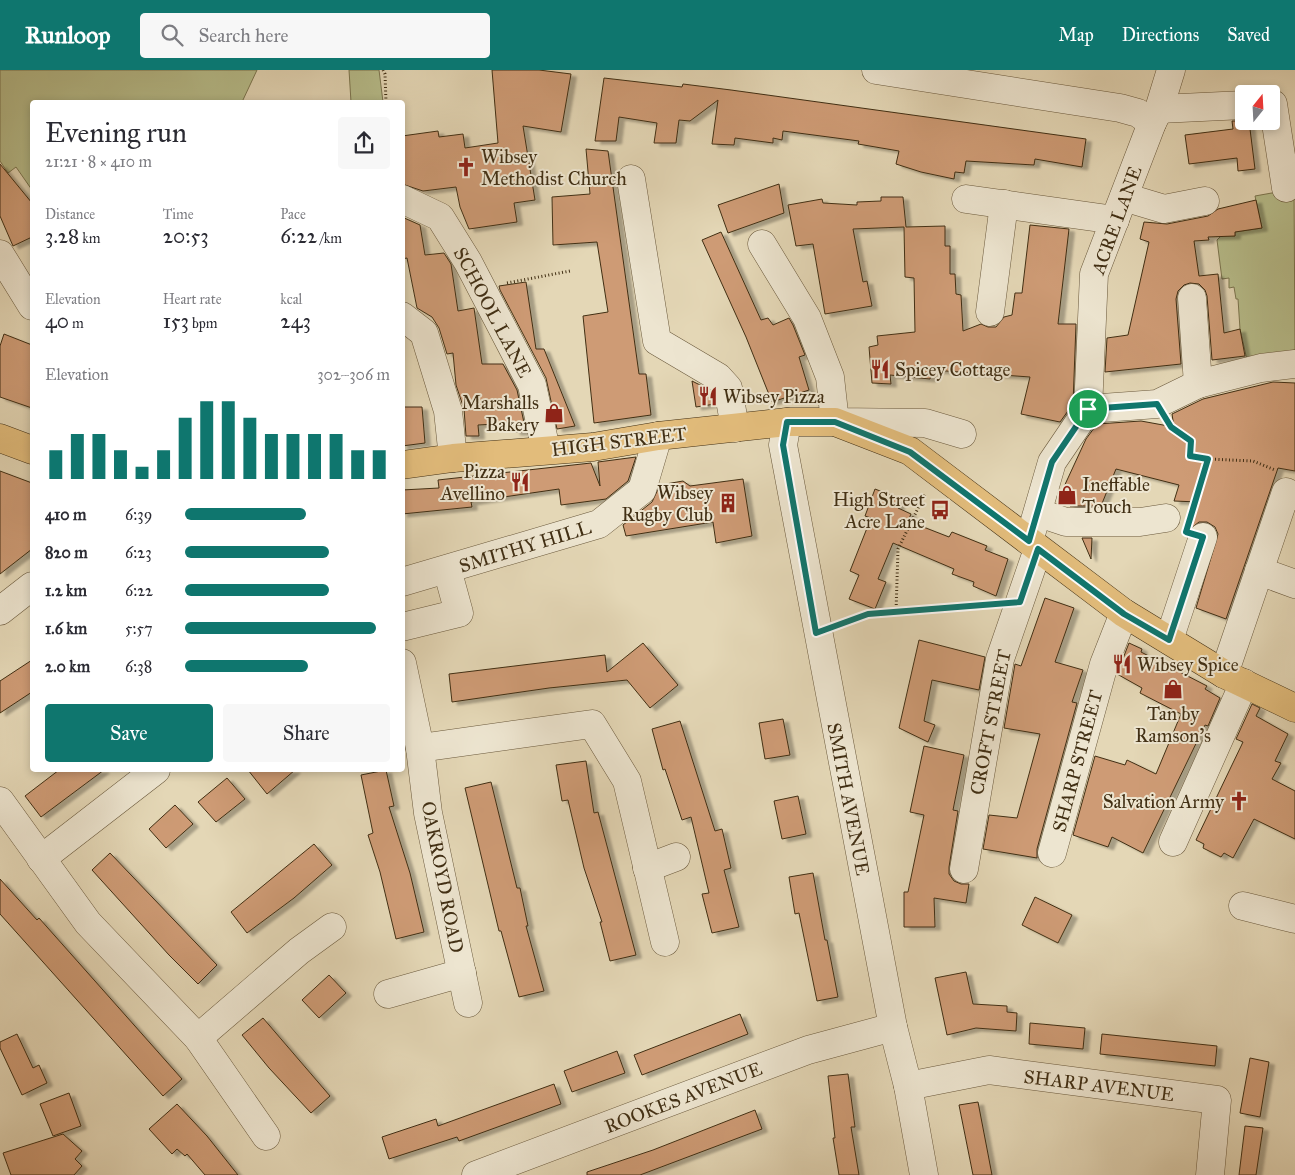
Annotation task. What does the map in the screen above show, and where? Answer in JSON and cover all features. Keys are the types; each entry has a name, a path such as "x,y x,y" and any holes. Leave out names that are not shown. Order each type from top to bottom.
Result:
{"main road":[{"name":"HIGH STREET","path":"405,465 453,458 593,447 658,436 787,422 835,422 910,452 1124,614 1234,678 1295,708"},
{"path":"0,438 30,449"}],"street":[{"path":"876,70 943,75 1155,116 1235,106"},
{"name":"ACRE LANE","path":"1088,409 1094,274 1171,70"},
{"path":"1280,103 1286,188"},
{"path":"631,179 657,341 718,377 728,388 735,428"},
{"path":"966,199 1004,204 1119,209 1164,209 1205,201"},
{"name":"SCHOOL LANE","path":"405,200 440,217 482,287 532,385 546,450"},
{"path":"990,312 1004,204"},
{"path":"762,244 807,318 830,377 835,422"},
{"path":"0,254 30,296"},
{"path":"1192,298 1198,384"},
{"path":"405,318 424,333 448,410 453,458"},
{"path":"1034,545 1039,513 1052,462 1088,409 1157,404 1198,384 1262,368 1295,364"},
{"name":"SMITH AVENUE","path":"787,422 783,445 816,633 893,1027 908,1086 924,1175"},
{"name":"HIGH STREET","path":"835,422 925,423 962,434"},
{"name":"SMITHY HILL","path":"405,581 599,524 642,490 658,436"},
{"path":"1173,842 1234,678 1259,572 1286,486"},
{"path":"1039,513 1066,522 1140,522 1166,518"},
{"path":"1169,640 1203,537"},
{"name":"CROFT STREET","path":"964,868 1000,659 1020,602 1034,545"},
{"path":"1259,572 1295,584"},
{"path":"405,626 459,613 450,580"},
{"path":"0,612 30,588"},
{"name":"SHARP STREET","path":"1052,853 1104,664 1124,614"},
{"name":"OAKROYD ROAD","path":"405,677 420,748 428,813 468,1003"},
{"path":"420,748 592,724 627,781 665,942"},
{"path":"41,859 153,772"},
{"path":"0,801 88,923 198,1038 266,1136"},
{"path":"647,868 676,857"},
{"path":"1243,906 1295,919"},
{"path":"198,1038 299,951 332,927"},
{"path":"388,994 462,973"},
{"name":"ROOKES AVENUE","path":"476,1175 808,1050 893,1027"},
{"name":"SHARP AVENUE","path":"908,1086 989,1070 1217,1100 1210,1175"}],"path":[{"path":"383,70 385,74 386,100"},
{"path":"482,287 570,271"},
{"path":"1157,404 1171,427 1191,441 1190,456 1208,459 1253,461 1286,486"},
{"path":"1203,537 1186,532 1208,459"},
{"path":"896,612 898,549 918,506 939,473"},
{"path":"816,633 868,614 1020,602"}],"green space":[{"path":"0,70 257,70 243,100 30,100 30,187 16,167 8,173 0,161"},
{"path":"349,70 379,70 383,100 351,100"},
{"path":"1294,189 1295,350 1247,360 1240,329 1238,299 1236,299 1234,287 1229,288 1229,278 1222,279 1217,240 1221,236 1235,236 1235,232 1262,228 1255,196"}],"building":[{"name":"Wibsey Methodist Church","path":"492,70 539,70 571,74 561,132 523,126 535,200 514,203 517,222 469,229 460,207 456,187 423,191 405,185 405,136 438,131 439,137 463,134 465,148 498,143"},
{"path":"604,78 682,87 683,84 731,90 1086,139 1082,167 1035,159 1034,165 966,161 964,173 955,172 954,179 896,164 899,151 858,144 859,141 783,131 782,140 773,138 773,143 735,138 734,145 712,144 718,100 690,121 679,120 676,143 654,143 657,123 619,117 616,141 595,141"},
{"path":"1232,121 1235,121 1235,130 1250,130 1255,169 1238,171 1237,158 1189,164 1185,135 1233,129"},
{"path":"586,149 608,151 639,374 646,374 651,415 594,423 583,316 608,312 597,242 553,245 552,197 590,194"},
{"path":"0,164 30,201 30,238 13,246 0,216"},
{"path":"779,184 784,213 728,233 718,205"},
{"path":"881,197 903,197 906,227 945,226 945,246 950,246 950,274 955,274 956,294 961,295 963,331 981,324 988,327 996,327 1004,317 1012,315 1015,293 1022,293 1030,225 1069,229 1058,324 1076,324 1073,404 1060,422 1021,414 1030,377 932,370 930,379 890,375 891,384 872,383 869,347 878,345 877,336 915,332 914,278 905,277 904,227 853,229 863,282 867,281 872,306 825,314 813,244 796,246 788,205 822,199 823,203 857,205 857,202 881,201"},
{"path":"1256,200 1262,228 1235,232 1235,236 1208,237 1209,240 1194,241 1199,276 1218,274 1224,333 1240,329 1245,356 1212,360 1207,296 1205,290 1199,284 1190,283 1184,285 1178,291 1176,299 1181,364 1105,372 1107,338 1128,335 1149,242 1140,239 1144,222 1167,224 1208,216 1218,209"},
{"path":"405,218 420,225 425,255 444,253 451,264 458,311 474,308 482,364 503,364 517,390 526,432 515,432 514,422 478,425 479,436 466,436 464,409 456,385 453,353 447,354 439,328 432,317 417,308 407,258 405,258"},
{"path":"721,232 761,320 768,318 773,325 789,318 793,325 805,355 799,357 809,390 772,402 746,337 702,240"},
{"path":"526,282 536,349 544,349 575,426 557,429 546,378 499,286"},
{"path":"4,334 30,344 30,407 0,397 0,346"},
{"path":"692,381 708,389 713,395 715,404 696,407"},
{"path":"1273,382 1295,383 1295,471 1278,468 1226,619 1196,608 1218,534 1215,527 1207,522 1199,522 1190,529 1198,502 1174,501 1179,485 1116,469 1101,506 1094,504 1094,506 1070,506 1062,491 1086,439 1097,424 1141,421 1174,427 1172,414 1203,399"},
{"path":"405,407 422,407 425,443 405,446"},
{"path":"636,457 628,481 606,499 561,505 559,489 471,502 472,507 405,514 405,490 439,488 438,480 591,463 600,486 598,462"},
{"path":"0,471 30,482 30,551 0,574"},
{"path":"743,479 752,536 716,543 713,522 626,536 623,525 652,502 660,485 683,481 690,486"},
{"path":"875,489 901,499 898,508 911,514 908,521 949,537 952,532 987,546 985,550 1008,559 996,596 973,586 974,582 952,574 954,569 893,543 878,579 886,582 875,609 849,599 859,575 850,571 871,518 865,516"},
{"path":"1082,538 1092,538 1091,559"},
{"path":"1045,598 1074,608 1055,662 1083,670 1072,702 1077,703 1037,849 1037,858 983,849 989,815 1017,818 1040,734 1004,728 1015,664 1021,666"},
{"path":"919,640 985,657 979,690 932,680 924,721 935,725 928,742 899,728"},
{"path":"643,643 678,685 650,708 627,680 549,688 452,702 449,674 605,655 607,672"},
{"path":"1129,643 1142,649 1141,652 1207,686 1205,689 1220,698 1208,726 1205,725 1143,853 1112,837 1108,847 1073,835 1095,756 1125,765 1127,760 1156,774 1181,714 1140,693 1142,688 1117,674"},
{"path":"30,661 30,693 0,713 0,681"},
{"name":"Salvation Army","path":"1252,704 1260,708 1256,716 1288,734 1275,761 1281,763 1272,779 1295,791 1295,839 1254,819 1233,858 1224,853 1221,857 1203,848 1204,844 1196,840 1243,742 1236,739"},
{"path":"783,719 790,755 765,759 759,723"},
{"path":"680,721 715,831 722,829 731,868 724,870 739,927 712,933 702,894 709,893 691,817 682,820 665,769 663,770 652,729"},
{"path":"924,746 964,755 953,810 958,811 949,874 954,881 961,884 969,884 966,903 934,898 935,927 904,927 904,892 908,892 924,815 910,812"},
{"path":"586,761 594,813 598,812 636,955 610,961 600,922 602,922 584,868 568,800 562,801 556,765"},
{"path":"56,772 101,772 41,817 25,796"},
{"path":"250,772 293,772 267,794"},
{"path":"386,772 394,806 389,807 410,873 424,932 396,939 380,872 368,835 373,833 361,775"},
{"path":"227,778 245,799 216,822 198,802"},
{"path":"491,782 517,888 520,888 528,926 526,926 544,991 519,997 501,931 499,931 465,788"},
{"path":"798,796 806,834 782,839 774,801"},
{"path":"175,805 193,824 166,848 149,829"},
{"path":"314,844 332,865 294,898 247,933 231,912"},
{"path":"110,853 217,965 198,984 92,870"},
{"path":"813,873 838,997 817,1001 799,913 795,914 789,877"},
{"path":"0,879 37,920 39,918 182,1079 163,1096 0,914"},
{"path":"1035,897 1072,915 1058,943 1022,925"},
{"path":"966,972 973,1004 1007,1006 1007,1012 1017,1013 1016,1031 976,1028 947,1035 935,978"},
{"path":"329,975 346,993 319,1018 302,1000"},
{"path":"740,1014 748,1034 642,1075 634,1055"},
{"path":"263,1018 330,1096 311,1113 269,1068 242,1035"},
{"path":"1030,1023 1085,1028 1083,1049 1029,1044"},
{"path":"17,1034 33,1068 39,1065 47,1083 22,1095 0,1048 0,1042"},
{"path":"1102,1034 1217,1046 1215,1066 1100,1054"},
{"path":"617,1051 625,1073 572,1092 564,1071"},
{"path":"1250,1058 1269,1062 1260,1117 1240,1113"},
{"path":"848,1074 855,1127 851,1127 859,1175 839,1175 833,1138 835,1138 828,1076"},
{"path":"554,1084 561,1104 459,1141 457,1137 389,1159 382,1137 436,1119 438,1126"},
{"path":"69,1093 81,1126 53,1136 40,1104"},
{"path":"978,1102 992,1175 973,1175 959,1105"},
{"path":"177,1104 207,1136 238,1175 205,1175 187,1154 185,1156 177,1149 172,1154 149,1129"},
{"path":"755,1110 762,1129 640,1175 587,1175 587,1172 653,1150"},
{"path":"1245,1126 1263,1128 1256,1175 1239,1175"},
{"path":"63,1134 82,1151 75,1159 82,1166 74,1175 11,1175 3,1153"}],"place":[{"name":"Wibsey Methodist Church","path":"466,167"},
{"name":"Spicey Cottage","path":"880,369"},
{"name":"Wibsey Pizza","path":"708,396"},
{"name":"Marshalls Bakery","path":"554,413"},
{"name":"Pizza Avellino","path":"520,482"},
{"name":"Ineffable Touch","path":"1067,495"},
{"name":"Wibsey Rugby Club","path":"728,503"},
{"name":"High Street Acre Lane","path":"940,510"},
{"name":"Wibsey Spice","path":"1122,664"},
{"name":"Tan by Ramson's","path":"1173,689"},
{"name":"Salvation Army","path":"1239,801"}],"route":[{"path":"1157,404 1171,427 1191,441 1190,456 1208,459 1186,532 1203,537 1169,640 1124,614 1038,549 1020,602 868,614 816,633 783,445 787,422 835,422 910,452 1029,541 1039,513 1052,462 1088,409 1157,404"}]}
